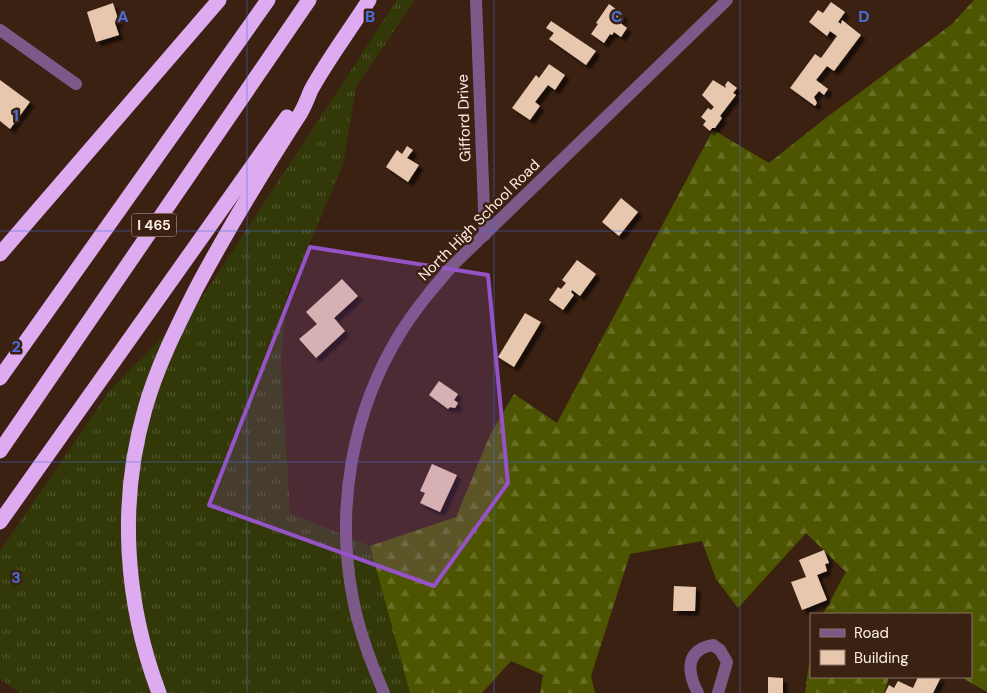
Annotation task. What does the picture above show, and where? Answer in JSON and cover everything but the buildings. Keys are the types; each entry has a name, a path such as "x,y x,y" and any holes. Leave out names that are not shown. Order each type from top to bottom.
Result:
{"highway":[{"path":"0,254 219,0"},
{"name":"I 465","path":"0,378 268,0"},
{"name":"I 465","path":"0,451 308,0"},
{"path":"159,693 142,638 135,605 128,539 131,475 144,410 166,350 218,249 254,186 301,113 311,90 369,0"},
{"path":"0,522 294,108 311,90"}],"street":[{"name":"Gifford Drive","path":"476,0 485,235"},
{"name":"North High School Road","path":"384,693 362,637 353,600 348,570 346,516 353,454 358,432 370,395 386,360 400,333 432,289 485,235 728,0"},
{"path":"0,30 76,84"},
{"path":"698,693 692,681 690,671 694,656 700,649 713,645 720,650 727,662 718,693"}],"highlighted area":[{"path":"310,247 488,275 508,483 434,586 209,505"}],"green space":[{"path":"397,0 415,0 356,87 343,165 287,296 281,361 290,513 370,546 410,693 20,693 0,679 0,551 110,390 203,296"},
{"path":"974,0 987,0 987,692 963,678 972,678 972,613 824,613 846,572 806,533 738,608 716,579 702,541 630,554 591,676 595,693 540,693 543,675 511,661 482,693 410,693 370,546 456,517 490,435 514,394 557,423 713,130 769,163 827,117 952,24"},
{"path":"810,656 810,678 889,678 884,693 805,693"}]}
